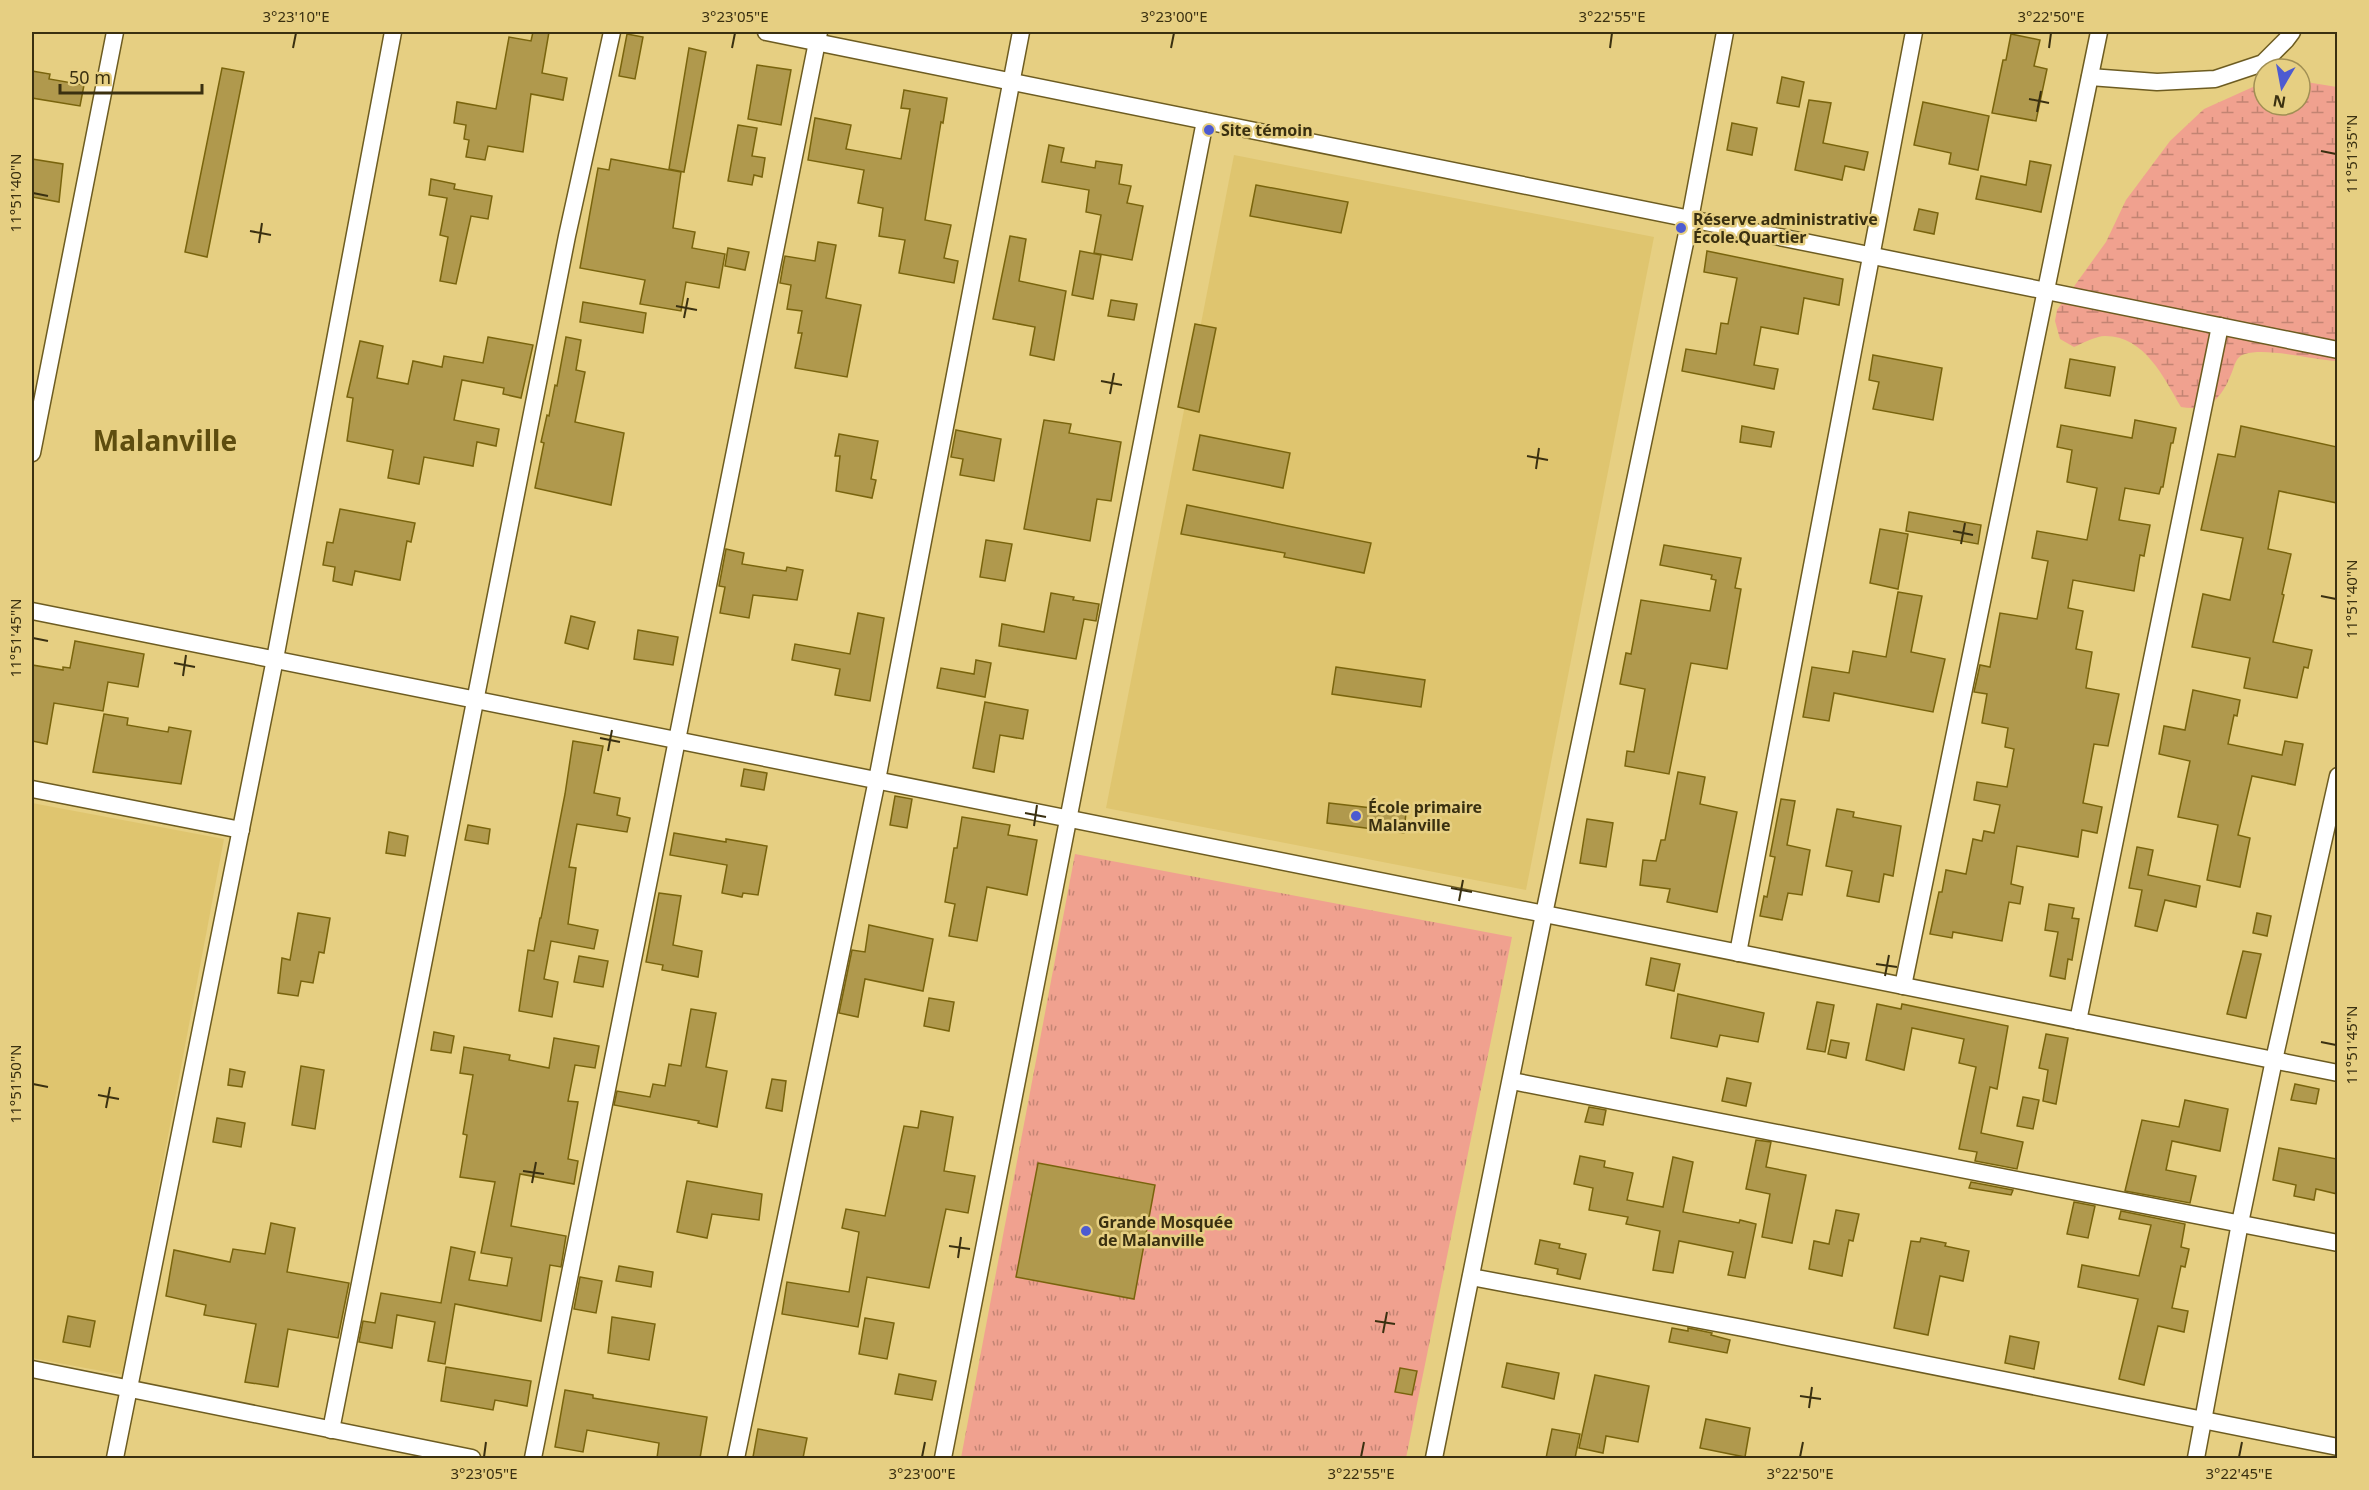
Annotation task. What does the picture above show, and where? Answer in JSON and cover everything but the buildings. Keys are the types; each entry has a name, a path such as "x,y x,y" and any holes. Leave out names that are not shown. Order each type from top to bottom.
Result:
{"street":[{"path":"32,453 115,32"},
{"path":"115,1458 275,659 393,32"},
{"path":"331,1430 565,247 612,32"},
{"path":"766,32 819,37 1010,81 2337,350"},
{"path":"736,1458 877,780 1021,32"},
{"path":"1434,1458 1544,914 1690,219 1725,32"},
{"path":"1738,952 1914,32"},
{"path":"1903,986 2099,32"},
{"path":"2090,77 2157,82 2216,79 2263,63 2292,32"},
{"path":"533,1458 819,37"},
{"path":"943,1458 1205,121"},
{"path":"2078,1021 2220,326"},
{"path":"32,611 2337,1073"},
{"path":"2196,1458 2240,1223 2337,776"},
{"path":"32,789 241,830"},
{"path":"1512,1081 2337,1243"},
{"path":"1471,1277 1743,1328 2337,1447"},
{"path":"32,1369 472,1458"}],"shaded area":[{"path":"1234,155 1654,237 1526,890 1106,808"},
{"path":"32,803 224,839 123,1375 32,1358"}],"green space":[{"path":"2312,83 2337,87 2337,361 2265,352 2245,354 2238,359 2224,389 2214,401 2191,408 2181,407 2152,361 2131,343 2105,336 2074,347 2060,339 2055,321 2057,310 2106,242 2126,200 2170,141 2204,109 2252,87 2252,117 2312,117"},
{"path":"1075,854 1512,937 1406,1458 961,1458"}],"place":[{"name":"Site témoin","path":"1209,130"},
{"name":"Réserve administrative École.Quartier","path":"1681,228"},
{"name":"École primaire Malanville","path":"1356,816"},
{"name":"Grande Mosquée de Malanville","path":"1086,1231"}],"district":[{"name":"Malanville","path":"165,441"}]}
